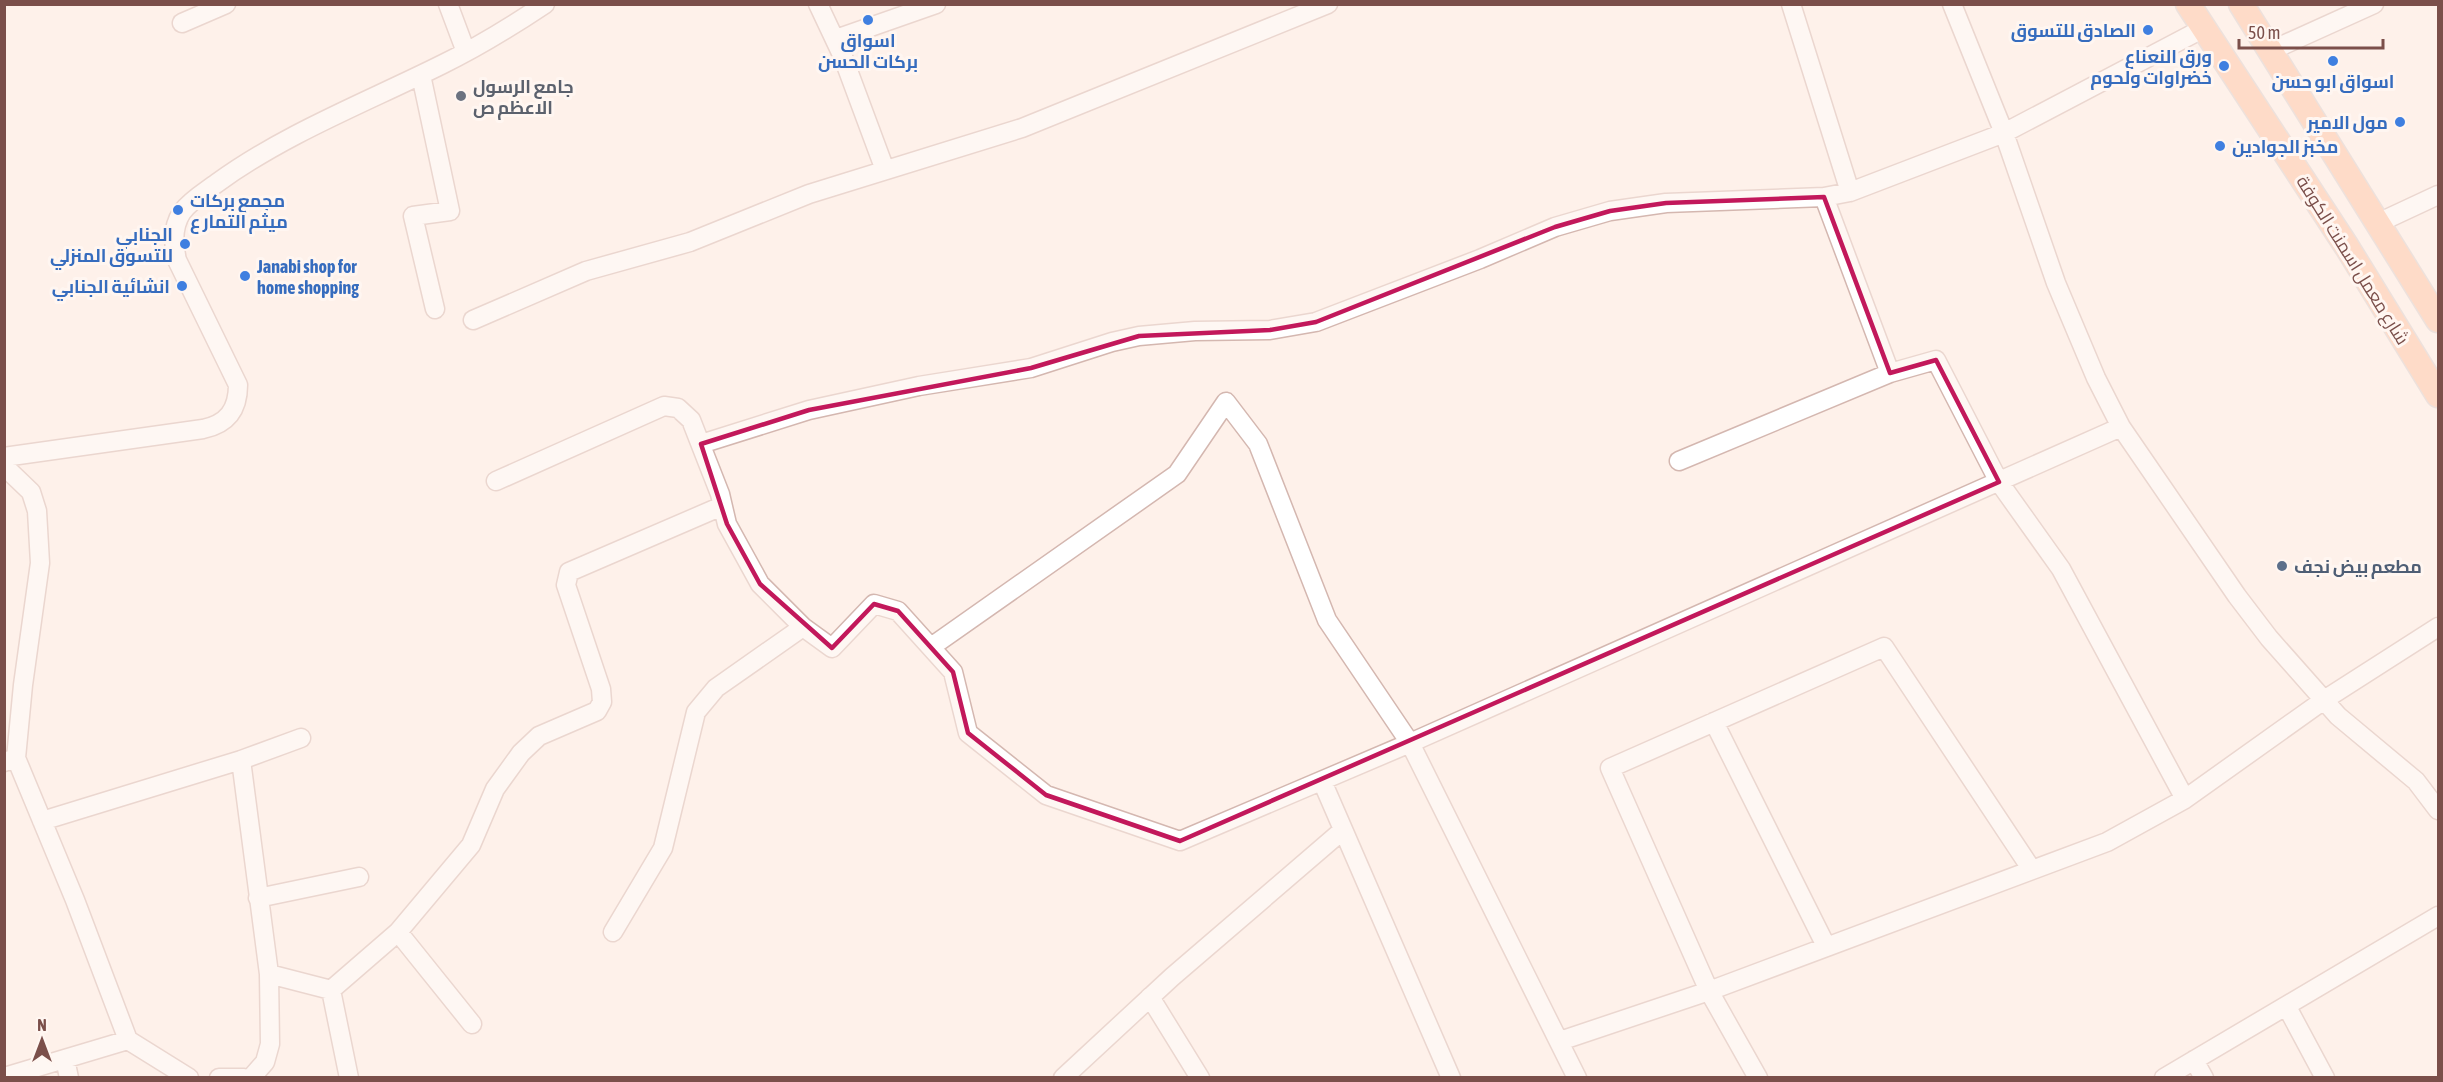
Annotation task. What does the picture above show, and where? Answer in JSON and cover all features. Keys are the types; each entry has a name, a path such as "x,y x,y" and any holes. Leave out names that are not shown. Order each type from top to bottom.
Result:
{"main road":[{"name":"شارع معمل اسمنت الكوفة","path":"2188,4 2347,247 2439,395"},
{"path":"2241,4 2439,320"}],"street":[{"path":"182,23 225,4"},
{"path":"448,4 466,52"},
{"path":"4,457 203,429 215,426 226,419 238,398 238,385 177,260 173,245 174,229 180,215 190,203 257,157 314,125 466,52 545,4"},
{"path":"819,4 836,39 885,170"},
{"path":"836,39 936,4"},
{"path":"473,320 586,271 690,242 809,194 1022,128 1328,4"},
{"path":"1791,4 1850,192"},
{"path":"1952,4 2004,132 2056,283 2096,378 2121,427 2252,617 2354,731 2416,781 2439,810"},
{"path":"2270,51 2374,4"},
{"path":"701,444 809,411 908,388 1031,368 1112,342 1139,336 1195,331 1270,330 1316,322 1458,268 1555,226 1610,211 1666,203 1824,197 1850,192 2004,132 2204,28"},
{"path":"421,75 450,211 413,216 435,309"},
{"path":"2378,223 2439,195"},
{"path":"1824,197 1890,373"},
{"path":"1679,461 1890,373 1936,360 1999,482 2061,569 2185,799"},
{"path":"931,648 1177,474 1226,402 1258,444 1327,620 1410,743 1577,1077"},
{"path":"496,481 664,406 678,408 686,414 701,444 720,494 727,524 760,584 803,627 832,648 874,604 898,611 953,672 968,733 1046,795 1180,841 1410,743 2121,427"},
{"path":"4,466 31,492 37,511 40,563 10,760 42,821 129,1040 189,1077"},
{"path":"331,990 398,932 471,845 495,789 521,753 539,736 600,708 601,689 566,585 569,572 722,506"},
{"path":"613,932 663,848 696,712 716,687 803,627"},
{"path":"1560,1041 1709,991 2107,842 2185,799 2324,700 2439,627"},
{"path":"1758,1077 1709,991 1610,768 1884,647 2032,870"},
{"path":"1714,722 1826,946"},
{"path":"42,821 241,760 301,738"},
{"path":"241,760 269,974 270,1044 266,1062 251,1077"},
{"path":"1322,781 1451,1077"},
{"path":"1063,1077 1150,997 1343,830"},
{"path":"258,898 358,877"},
{"path":"2164,1077 2439,916"},
{"path":"398,932 472,1024"},
{"path":"269,974 331,990"},
{"path":"331,990 349,1077"},
{"path":"1150,997 1200,1077"},
{"path":"2287,1007 2325,1077"},
{"path":"4,1077 129,1040"},
{"path":"65,1059 69,1077"},
{"path":"2194,1060 2204,1077"},
{"path":"219,1077 244,1077"}],"highlighted area":[{"path":"1824,197 1890,373 1936,360 1999,482 1180,841 1046,795 968,733 953,672 898,611 874,604 832,648 760,584 727,524 701,444 809,410 1031,368 1139,336 1270,330 1316,322 1555,227 1610,211 1666,203"}],"place":[{"name":"اسواق بركات الحسن","path":"868,20"},
{"name":"الصادق للتسوق","path":"2148,30"},
{"name":"اسواق ابو حسن","path":"2333,61"},
{"name":"ورق النعناع خضراوات ولحوم","path":"2224,66"},
{"name":"جامع الرسول الاعظم ص","path":"461,96"},
{"name":"مول الامير","path":"2400,122"},
{"name":"مخبز الجوادين","path":"2220,146"},
{"name":"مجمع بركات ميثم التمار ع","path":"178,210"},
{"name":"الجنابي للتسوق المنزلي","path":"185,244"},
{"name":"Janabi shop for home shopping","path":"245,276"},
{"name":"انشائية الجنابي","path":"182,286"},
{"name":"مطعم بيض نجف","path":"2282,566"}]}
